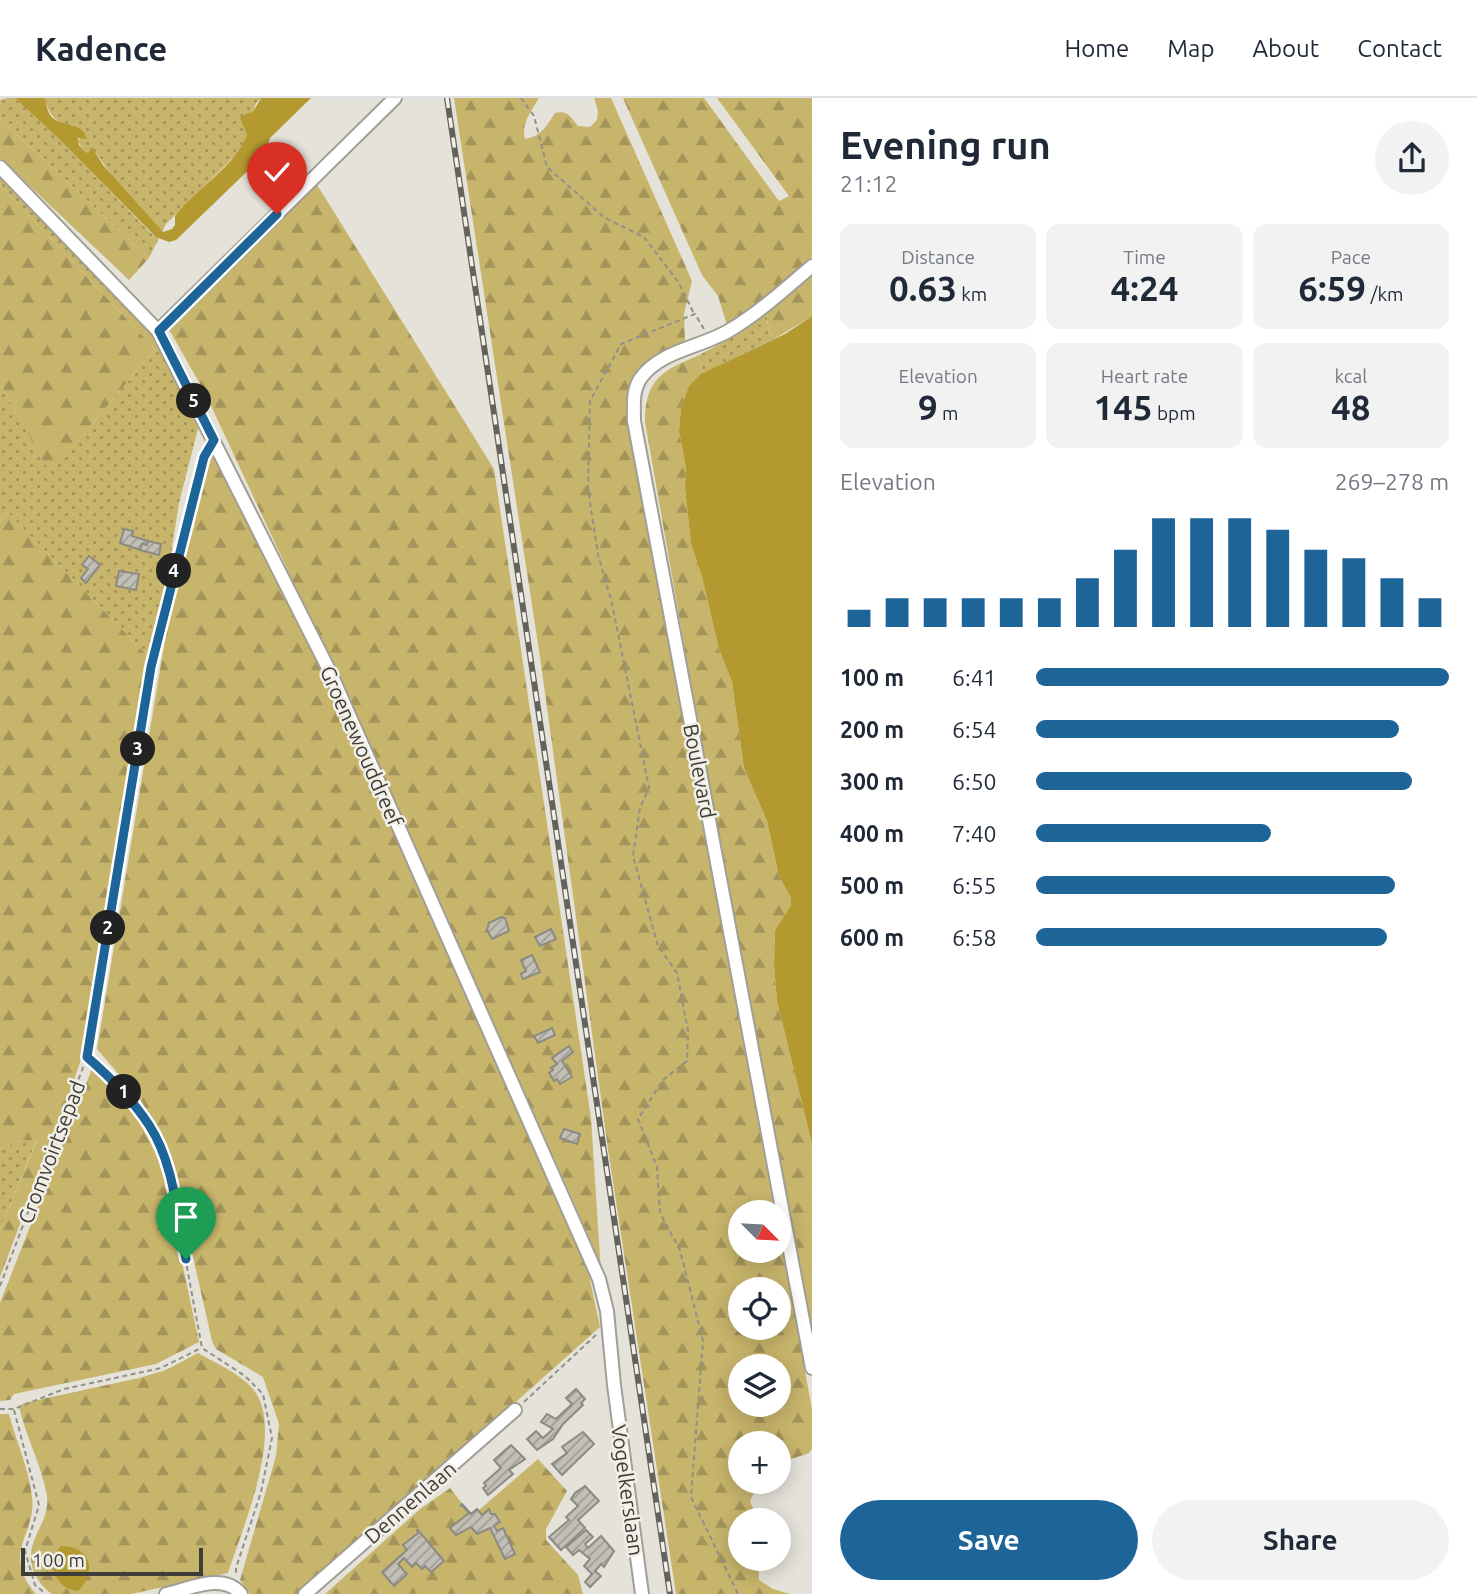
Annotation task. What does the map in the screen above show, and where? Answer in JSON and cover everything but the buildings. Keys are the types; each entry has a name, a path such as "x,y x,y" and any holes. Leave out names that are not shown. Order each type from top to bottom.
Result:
{"street":[{"path":"159,331 395,98"},
{"name":"Groenewouddreef","path":"0,167 159,331 214,440 330,672 599,1279 608,1324 614,1385"},
{"name":"Boulevard","path":"812,266 750,317 728,331 666,358 645,373 639,381 633,400 634,421 812,1368"},
{"name":"Vogelkerslaan","path":"614,1385 642,1594"},
{"name":"Dennenlaan","path":"305,1594 514,1410"},
{"path":"166,1594 216,1583 225,1583 238,1591"}],"path":[{"path":"521,98 534,116 547,167 605,218 644,237 679,283 711,339"},
{"path":"695,314 621,344 590,401 588,489 598,555 612,603 649,788 640,808 633,856 658,946 677,973 688,1031 687,1062 663,1080 638,1119 657,1167 660,1213 680,1250 703,1341 691,1497 738,1594"},
{"name":"Cromvoirtsepad","path":"0,1286 87,1057 151,667 204,457 214,440"},
{"path":"87,1057 117,1083 150,1126 169,1171 202,1348 245,1376 263,1394 272,1438 261,1492 236,1568 238,1591"},
{"path":"514,1410 608,1324"},
{"path":"0,1409 14,1409 64,1389 161,1368 202,1348"},
{"path":"14,1409 38,1505 25,1552 35,1585 46,1594"}],"green space":[{"path":"15,98 60,140 155,237 96,153 92,148 89,153 85,153 78,141 81,137 73,126 54,117 45,98 261,98 256,103 245,142 238,153 166,224 149,258 0,119 0,100"},
{"path":"454,98 539,98 526,123 525,139 539,133 555,113 559,112 566,113 578,126 590,127 597,120 598,111 594,98 611,98 692,281 684,314 685,343 651,360 633,378 629,400 699,807 773,1200 728,1200 728,1264 785,1264 788,1277 728,1277 728,1340 791,1340 791,1295 812,1409 812,1449 809,1453 791,1459 791,1431 728,1431 728,1494 754,1494 750,1501 753,1508 728,1508 728,1571 759,1571 759,1580 773,1589 790,1594 676,1594 608,1149 540,657"},
{"path":"623,98 704,98 779,201 789,196 717,98 812,98 812,257 727,325 718,296 702,275"},
{"path":"0,119 149,258 129,280 0,158"},
{"path":"0,177 90,263 132,309 170,358 202,413 179,503 154,662 8,513 0,521 0,384 49,470 81,437 155,349 0,185"},
{"path":"314,180 494,469 591,1118 601,1272 597,1256 567,1187 304,605 205,393 166,324"},
{"path":"0,185 155,349 49,471 0,384"},
{"path":"812,272 812,316 774,339 769,331 766,313"},
{"path":"766,313 769,331 774,339 704,373 697,356 739,334"},
{"path":"697,356 704,373 689,386 681,407 679,431 686,468 685,488 691,544 702,577 719,649 732,682 744,768 767,821 779,876 791,898 791,905 775,930 774,966 777,1001 812,1144 812,1333 791,1222 791,1200 787,1200 709,787 645,422 652,386 658,378"},
{"path":"208,430 293,603 568,1220 589,1275 600,1327 300,1594 250,1594 240,1580 276,1456 279,1424 263,1377 216,1349 212,1341 169,1151 140,1099 97,1049 179,555"},
{"path":"8,513 154,662 89,1036 0,1277 0,1230 37,1140 21,1140 0,1149 0,521"},
{"path":"93,1066 100,1070 128,1107 144,1130 157,1157 163,1173 199,1342 156,1364 14,1394 10,1400 0,1401 0,1303"},
{"path":"37,1139 0,1230 0,1149 21,1140"},
{"path":"198,1353 233,1373 252,1388 262,1405 265,1427 258,1479 228,1573 131,1594 52,1594 38,1580 31,1563 33,1543 45,1516 47,1496 19,1407 24,1403 166,1370"},
{"path":"0,1414 9,1414 32,1497 30,1522 20,1555 26,1579 36,1594 0,1594"},
{"path":"538,1459 567,1491 546,1529 546,1540 578,1575 583,1594 325,1594 420,1509 450,1488 472,1516"}],"shaded area":[{"path":"15,98 45,98 49,113 54,119 81,129 87,139 78,138 79,145 88,153 92,147 103,165 163,232 172,229 175,216 183,206 226,166 243,145 247,134 240,118 253,112 261,98 311,98 270,138 266,153 176,240 169,242 156,237"},
{"path":"812,316 812,1144 777,1001 774,966 775,930 791,905 791,898 779,876 767,821 744,768 732,682 719,649 702,577 691,544 685,488 686,468 679,431 681,407 689,386 701,374 785,334"},
{"path":"61,1546 79,1550 88,1561 88,1576 78,1591 62,1584 53,1570 51,1558"}],"railway":[{"path":"447,98 670,1594"}],"route":[{"path":"186,1259 169,1171 150,1126 117,1083 87,1057 151,667 204,457 214,440 159,331 277,214"}]}
